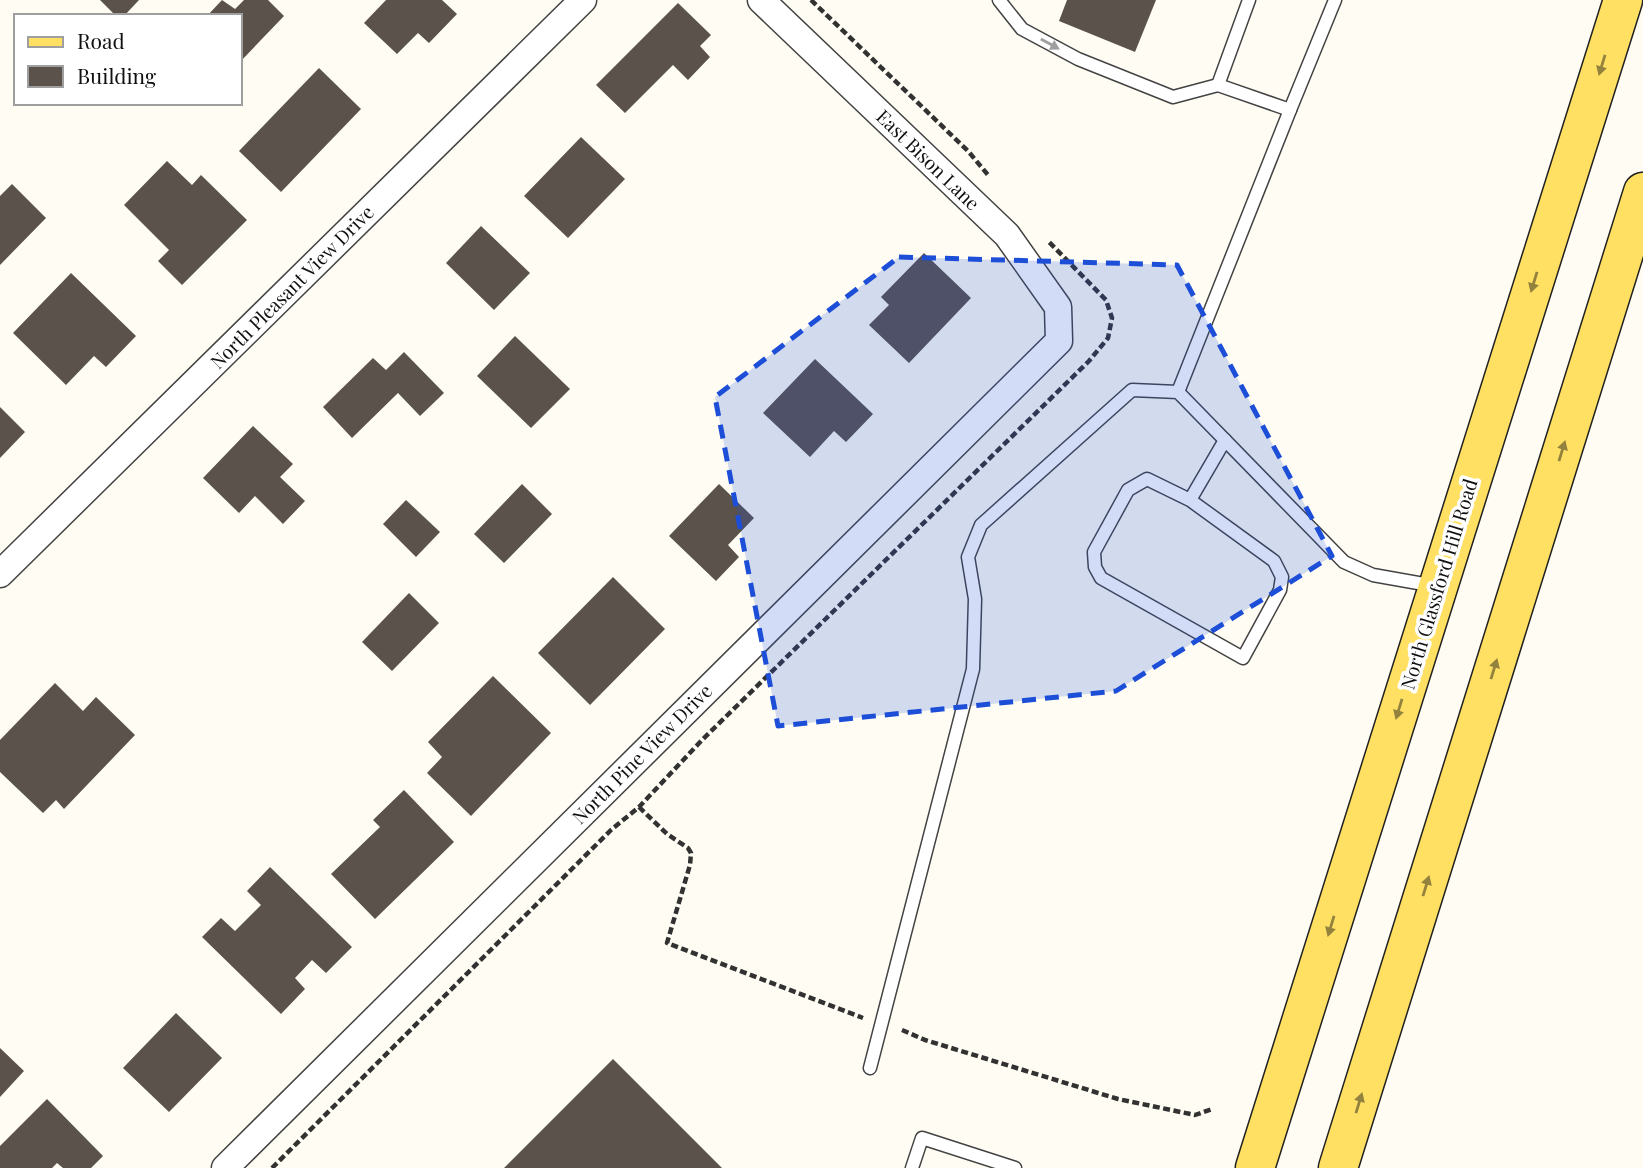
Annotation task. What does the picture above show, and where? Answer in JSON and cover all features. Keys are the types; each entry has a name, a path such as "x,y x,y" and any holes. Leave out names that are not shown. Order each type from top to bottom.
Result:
{"main road":[{"name":"North Glassford Hill Road","path":"1255,1168 1623,0"},
{"path":"1338,1168 1643,192"}],"street":[{"name":"North Pleasant View Drive","path":"0,574 583,0"},
{"name":"East Bison Lane","path":"761,0 1007,235 1058,307 1059,341"},
{"name":"North Pine View Drive","path":"225,1168 1059,341"}],"lane":[{"path":"999,0 1022,29 1078,59 1173,97 1218,85 1290,110"},
{"path":"1218,85 1249,0"},
{"path":"1178,391 1335,0"},
{"path":"870,1068 973,668 975,599 968,557 981,526 1132,390 1178,391 1344,562 1373,575 1438,587"},
{"path":"1190,500 1225,439"},
{"path":"1147,480 1190,500 1274,561 1282,577 1280,590 1243,658 1101,578 1095,567 1094,552 1128,490 1147,480"},
{"path":"912,1168 922,1138 1009,1167"}],"path":[{"path":"639,807 691,853 690,865 667,943 861,1018"},
{"path":"906,1031 925,1040 1118,1099 1195,1115 1212,1109"}],"highlighted area":[{"path":"899,257 1177,265 1332,556 1116,691 778,726 715,397"}],"building":[{"path":"100,0 139,0 126,14 114,14"},
{"path":"222,0 235,9 244,0 268,0 284,16 242,60 242,14 209,14"},
{"path":"386,0 442,0 457,14 429,43 418,33 397,54 364,23"},
{"path":"1067,0 1156,0 1135,52 1059,21"},
{"path":"678,3 711,35 700,46 710,57 688,80 673,65 625,113 596,85"},
{"path":"319,68 361,109 281,192 239,151"},
{"path":"581,137 625,179 568,238 524,196"},
{"path":"167,161 192,185 201,175 247,220 182,285 158,261 169,250 124,205"},
{"path":"12,184 46,218 0,265 0,196"},
{"path":"481,226 530,273 494,310 446,263"},
{"path":"924,253 971,298 909,363 869,325 889,305 881,297"},
{"path":"71,273 136,336 106,367 94,356 66,385 13,333"},
{"path":"515,336 570,389 531,428 477,376"},
{"path":"404,352 444,393 420,416 398,393 352,438 323,407 373,358 386,370"},
{"path":"815,359 873,414 846,442 834,431 810,457 763,413"},
{"path":"0,407 25,432 0,458"},
{"path":"253,426 293,464 280,477 305,501 283,524 255,496 239,513 203,478"},
{"path":"522,484 552,514 504,563 474,534"},
{"path":"719,484 754,518 728,545 739,557 716,581 669,536"},
{"path":"406,500 440,532 416,557 383,524"},
{"path":"613,577 665,629 590,705 538,653"},
{"path":"409,593 439,623 392,671 362,642"},
{"path":"493,676 551,733 471,816 427,773 442,757 428,742"},
{"path":"55,683 83,711 96,697 135,735 64,809 56,800 43,813 0,772 0,740"},
{"path":"404,790 454,842 375,919 331,874 380,827 373,820"},
{"path":"270,867 352,947 326,973 312,960 295,978 305,989 281,1014 202,937 221,918 235,931 261,905 247,891"},
{"path":"176,1013 222,1058 169,1112 123,1068"},
{"path":"0,1048 24,1071 0,1097"},
{"path":"613,1059 722,1168 504,1168"},
{"path":"47,1099 103,1156 91,1168 63,1168 57,1163 52,1168 0,1168 0,1146"}]}
